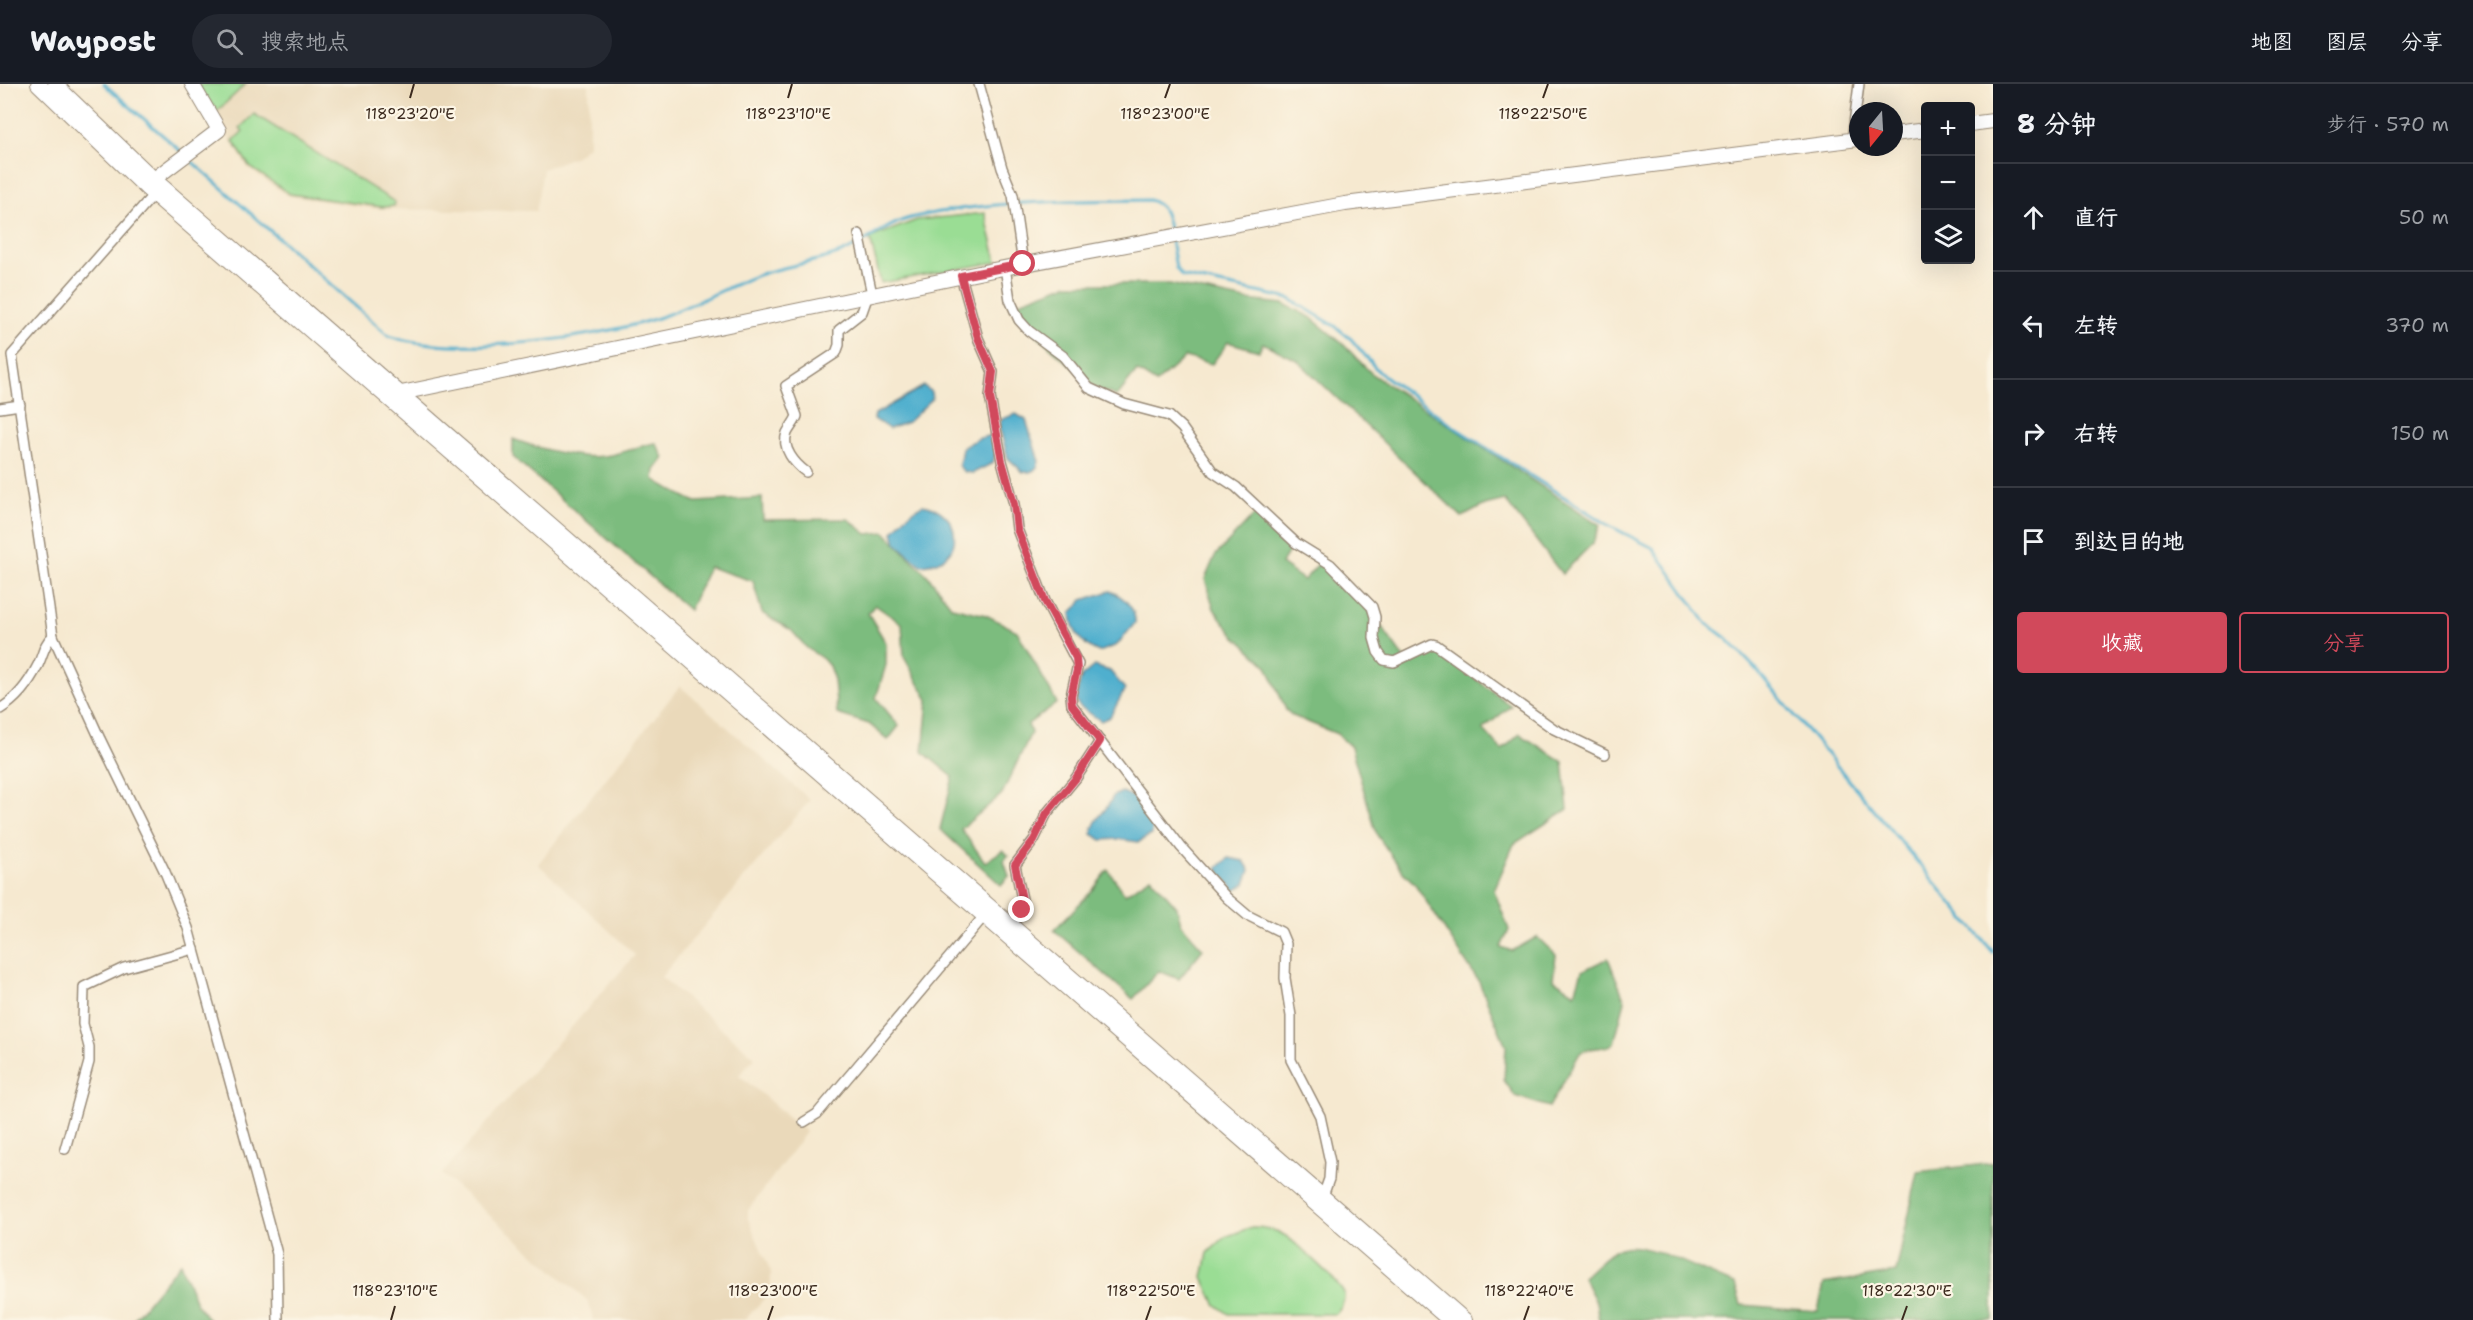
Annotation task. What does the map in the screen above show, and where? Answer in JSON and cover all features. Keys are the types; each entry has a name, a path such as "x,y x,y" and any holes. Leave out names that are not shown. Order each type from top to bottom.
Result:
{"main road":[{"path":"38,84 154,194 1449,1320"},
{"path":"55,84 154,179 1465,1320"},
{"path":"154,179 219,130 192,84"},
{"path":"1975,123 1993,121"},
{"path":"1903,133 1921,131"},
{"path":"401,393 1005,267 1345,204 1849,141"}],"street":[{"path":"979,84 1002,168 1013,195 1023,264"},
{"path":"1858,102 1859,84"},
{"path":"154,194 12,355 53,636 165,872 194,949 277,1254 278,1320"},
{"path":"806,472 794,461 786,446 787,434 797,416 786,386 836,353 839,345 839,330 862,312 870,295 860,234"},
{"path":"1005,267 1010,300 1019,320 1029,331 1063,356 1089,388 1124,404 1168,416 1182,428 1213,472 1236,487 1296,543 1330,564 1372,607 1375,616 1374,638 1378,652 1384,660 1394,662 1432,644 1436,645 1554,729 1605,754"},
{"path":"961,276 978,338 993,372 990,397 1002,461 1014,504 1017,529 1045,601 1076,658 1077,670 1071,696 1072,705 1181,847 1227,898 1247,915 1281,932 1286,944 1285,978 1291,1016 1291,1060 1320,1116 1330,1162 1329,1179 1323,1196"},
{"path":"0,408 20,405"},
{"path":"0,709 25,687 37,667 47,641 53,636"},
{"path":"1013,926 1023,904 1015,865 1034,840 1047,813 1076,778 1100,741"},
{"path":"804,1122 817,1114 985,915"},
{"path":"65,1149 89,1062 89,1047 83,1024 84,987 124,968 194,949"}],"shaded area":[{"path":"195,84 589,84 589,145 576,156 543,169 536,211 376,209 288,196 248,168"},
{"path":"680,686 810,800 661,977 755,1057 739,1075 806,1132 748,1210 748,1219 771,1272 770,1292 745,1320 593,1320 588,1301 442,1174 635,955 538,864"}],"green space":[{"path":"197,84 246,84 217,111"},
{"path":"254,114 395,202 394,206 382,207 290,194 250,167 233,141 243,131 240,128"},
{"path":"985,213 997,262 881,283 870,238 917,220"},
{"path":"1067,284 1170,284 1246,300 1284,304 1310,317 1343,344 1373,375 1600,525 1593,543 1562,574 1505,500 1485,505 1462,517 1297,360 1263,343 1259,351 1228,342 1212,364 1185,357 1156,383 1137,371 1117,396 1096,389 1026,325 1015,308 1019,302"},
{"path":"513,439 548,450 588,456 611,455 656,443 664,458 655,470 654,479 683,496 697,502 762,498 763,520 848,519 867,534 885,532 929,577 952,607 986,615 1017,631 1057,703 1028,724 1031,733 1002,794 961,829 985,862 1003,850 1008,855 1004,861 1009,876 1001,885 940,829 953,777 923,752 928,700 904,657 902,624 875,605 868,613 886,643 886,665 876,698 899,726 888,740 869,724 837,714 834,680 829,666 807,648 791,630 762,613 753,581 709,567 689,610 513,457"},
{"path":"1257,512 1293,545 1281,564 1304,580 1319,563 1366,605 1406,661 1435,648 1511,706 1483,729 1502,750 1520,734 1563,762 1568,809 1514,844 1494,890 1509,930 1501,947 1512,951 1537,937 1556,955 1553,979 1575,993 1582,971 1608,958 1625,1001 1614,1043 1580,1053 1549,1107 1515,1096 1504,1080 1506,1046 1479,982 1415,884 1402,871 1377,835 1351,747 1337,734 1293,716 1286,710 1267,666 1232,633 1214,609 1205,579 1215,556"},
{"path":"1108,870 1125,894 1151,877 1177,907 1181,924 1203,949 1179,979 1159,971 1133,999 1054,930 1092,891"},
{"path":"1993,1163 1993,1320 1599,1320 1596,1302 1583,1277 1615,1250 1632,1247 1661,1253 1735,1284 1741,1305 1818,1311 1824,1284 1896,1272 1918,1172"},
{"path":"1252,1227 1276,1231 1284,1235 1335,1281 1344,1293 1343,1305 1336,1314 1229,1314 1216,1305 1203,1278 1208,1253 1225,1237"},
{"path":"180,1263 196,1303 209,1320 133,1320"}],"water":[{"path":"924,386 931,392 932,399 908,422 889,429 874,419 875,414"},
{"path":"1016,414 1026,420 1039,461 1036,469 1029,472 1023,472 1008,458 999,426 1002,419"},
{"path":"992,435 996,452 993,463 973,473 964,472 959,466 962,448 977,439"},
{"path":"922,505 935,509 945,516 952,525 954,535 953,546 947,555 937,562 921,565 896,543 893,532 905,517"},
{"path":"1110,591 1128,603 1135,623 1117,645 1099,652 1079,637 1073,626 1071,613 1083,600"},
{"path":"1094,666 1110,671 1125,689 1110,717 1101,721 1079,706 1075,699 1082,676"},
{"path":"1122,792 1128,794 1144,808 1151,821 1152,834 1139,842 1117,839 1102,840 1092,834 1095,823 1113,796"},
{"path":"1229,858 1244,861 1250,870 1245,884 1235,891 1217,868"}],"waterway":[{"path":"104,84 183,153"},
{"path":"188,158 389,336 417,342 451,345 488,345 567,338 638,324 666,315 758,275 841,253 904,220 943,211 1001,204 1149,200 1162,209 1167,218 1170,234"},
{"path":"1171,240 1176,268 1182,276 1290,299 1335,326 1351,339 1379,372 1457,429 1610,526 1653,548 1706,623 1726,638 1754,667 1993,952"}],"route":[{"path":"1022,910 1023,904 1015,865 1034,840 1047,813 1093,755 1100,741 1072,705 1070,699 1078,664 1045,601 1017,529 1014,504 1002,461 990,397 993,372 978,338 961,276 1023,264"}]}
